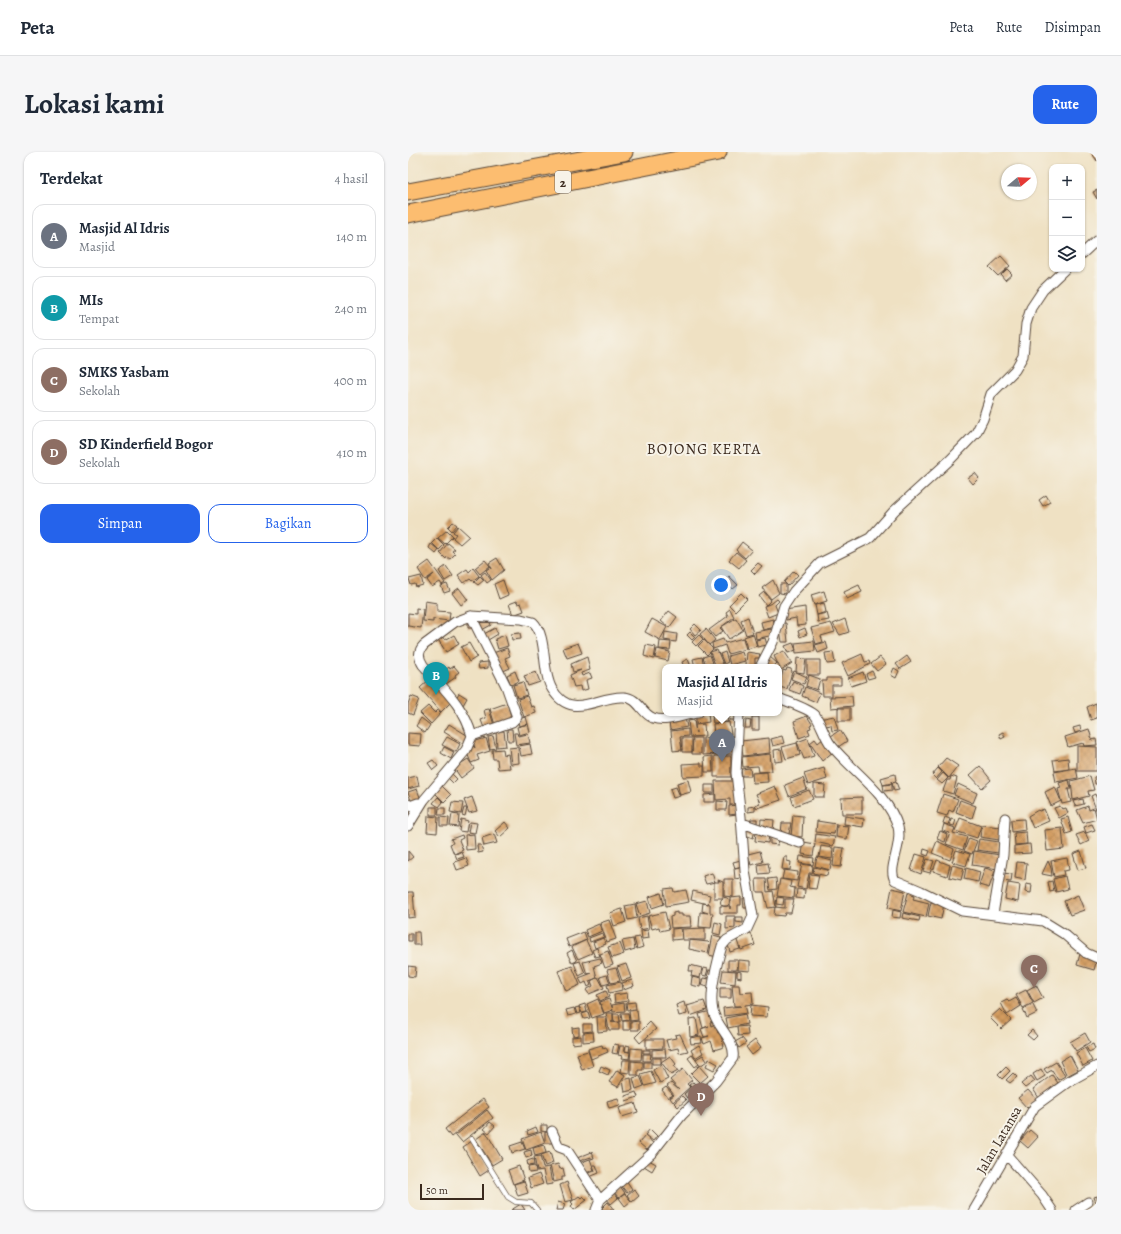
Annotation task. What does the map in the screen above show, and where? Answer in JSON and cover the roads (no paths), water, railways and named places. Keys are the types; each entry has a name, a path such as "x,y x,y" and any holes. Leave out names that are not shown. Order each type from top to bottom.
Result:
{"highway":[{"name":"2","path":"408,192 624,152"},
{"name":"2","path":"408,214 718,152"}],"street":[{"path":"1085,251 1097,240"},
{"path":"762,664 773,642 784,606 794,591 823,562 862,543 873,535 894,511 955,456 976,433 983,419 991,394 1015,370 1023,356 1026,324 1031,308 1046,287 1062,272"},
{"path":"471,616 506,686 517,717 512,722 472,736"},
{"path":"408,826 420,805 469,745 472,736 467,720 460,708 423,665 419,657 420,648 455,622 471,616 521,619 533,622 539,633 552,689 558,696 568,703 587,706 624,697 637,702 650,717 655,719 682,716"},
{"path":"782,699 815,715 831,745 858,772 891,812 899,834 899,847 892,870 895,880 962,911 1043,921 1064,934 1086,953 1097,958"},
{"path":"596,1210 600,1200 652,1153 682,1115 716,1080 733,1058 732,1045 717,1023 712,1000 722,946 726,941 747,929 752,919 744,866 742,824 736,763 739,716"},
{"path":"408,804 410,806 418,803 420,805"},
{"path":"993,914 1003,855 1005,818"},
{"path":"742,824 800,843"},
{"name":"Jalan Latansa","path":"974,1210 1035,1106 1068,1082 1097,1066"},
{"path":"552,1131 559,1147 567,1150 600,1200"},
{"path":"1006,1155 1042,1195 1052,1210"},
{"path":"1076,1210 1088,1202"}],"lane":[{"path":"472,1139 508,1197 516,1202 531,1203 537,1210"}],"place":[{"name":"MIs","path":"436,695"},
{"name":"Masjid Al Idris","path":"722,762"},
{"name":"SMKS Yasbam","path":"1034,988"},
{"name":"SD Kinderfield Bogor","path":"701,1116"}],"district":[{"name":"BOJONG KERTA","path":"704,449"}]}
